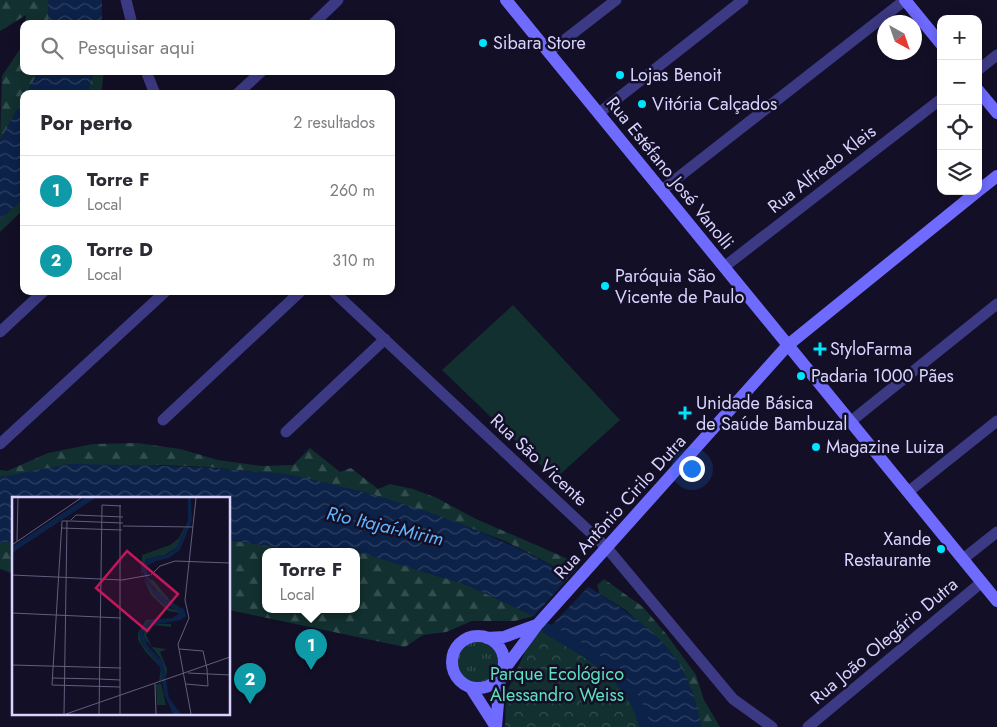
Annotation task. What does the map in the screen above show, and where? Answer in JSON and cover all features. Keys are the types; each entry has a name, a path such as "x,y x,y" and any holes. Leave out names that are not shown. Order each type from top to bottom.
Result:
{"main road":[{"name":"Rua Estéfano José Vanolli","path":"506,0 997,601"},
{"path":"905,0 937,39"},
{"path":"982,95 997,113"},
{"name":"Rua Antônio Cirilo Dutra","path":"982,188 997,176"},
{"name":"Rua Antônio Cirilo Dutra","path":"501,675 539,623 788,345 973,195"},
{"name":"Rua Antônio Cirilo Dutra","path":"488,638 504,637 539,623"},
{"path":"470,637 488,638 495,642 504,655 496,727 470,688 463,684 453,672 452,656 462,642 470,637"},
{"path":"470,688 486,688 501,675"}],"street":[{"path":"317,20 338,0"},
{"path":"549,52 616,0"},
{"path":"599,113 743,0"},
{"path":"662,190 905,0"},
{"path":"129,2 131,20"},
{"path":"982,67 997,55"},
{"path":"148,75 153,90"},
{"path":"241,90 258,75"},
{"name":"Rua Alfredo Kleis","path":"724,267 937,102"},
{"path":"0,332 40,295"},
{"path":"0,444 162,295"},
{"path":"163,420 297,295"},
{"name":"Rua São Vicente","path":"338,295 606,548 727,692 751,714 772,727"},
{"path":"850,422 997,304"},
{"path":"286,432 385,339"},
{"path":"908,492 997,421"},
{"path":"963,559 997,532"},
{"name":"Rua João Olegário Dutra","path":"808,727 982,582"}],"green space":[{"path":"0,0 48,0 49,20 25,20 26,15 0,31"},
{"path":"20,49 20,75 37,75 28,90 20,90 20,105 0,140 2,76"},
{"path":"93,75 103,75 102,90 88,90"},
{"path":"20,202 20,213 0,232 0,219"},
{"path":"513,305 620,420 555,479 442,370"},
{"path":"137,443 180,449 218,460 262,466 293,465 310,448 340,472 351,468 378,489 390,484 413,489 437,498 474,518 568,559 578,567 571,575 505,541 436,515 371,494 290,475 207,467 160,465 0,477 0,470 7,471 48,453 93,444"},
{"path":"230,540 296,548 262,548 262,613 360,613 360,552 467,585 534,616 515,621 472,621 446,632 423,635 405,647 230,610"},
{"path":"12,541 12,573 0,569 0,543"},
{"path":"604,579 643,607 667,635 696,675 704,700 720,727 701,727 691,690 677,660 627,611 600,594 597,585"},
{"name":"Parque Ecológico Alessandro Weiss","path":"545,626 589,654 620,680 636,702 645,727 505,727 506,694 527,647"},
{"path":"481,641 489,644 495,650 498,662 495,674 489,680 473,683 465,680 459,674 456,658 459,650 465,644"}],"water":[{"path":"48,0 102,0 102,20 49,20"},
{"path":"37,75 93,75 88,90 28,90"},
{"path":"20,105 20,202 0,219 0,140"},
{"name":"Rio Itajaí-Mirim","path":"69,464 180,466 224,469 285,474 372,494 412,506 451,520 527,553 600,594 631,615 661,640 677,660 689,683 701,727 645,727 643,717 627,686 595,658 548,629 534,616 467,585 360,552 360,548 276,547 230,540 230,497 12,497 12,541 0,543 0,477"}],"pier":[{"path":"573,573 590,585 548,629 534,616"}],"waterway":[{"path":"548,629 594,658 620,680 631,694 639,709 645,727"}],"place":[{"name":"Sibara Store","path":"483,43"},
{"name":"Lojas Benoit","path":"620,75"},
{"name":"Vitória Calçados","path":"642,104"},
{"name":"Paróquia São Vicente de Paulo","path":"605,286"},
{"name":"StyloFarma","path":"820,349"},
{"name":"Padaria 1000 Pães","path":"801,376"},
{"name":"Unidade Básica de Saúde Bambuzal","path":"685,413"},
{"name":"Magazine Luiza","path":"816,447"},
{"name":"Xande Restaurante","path":"941,549"},
{"name":"Torre F","path":"311,670"},
{"name":"Torre D","path":"250,704"}]}
